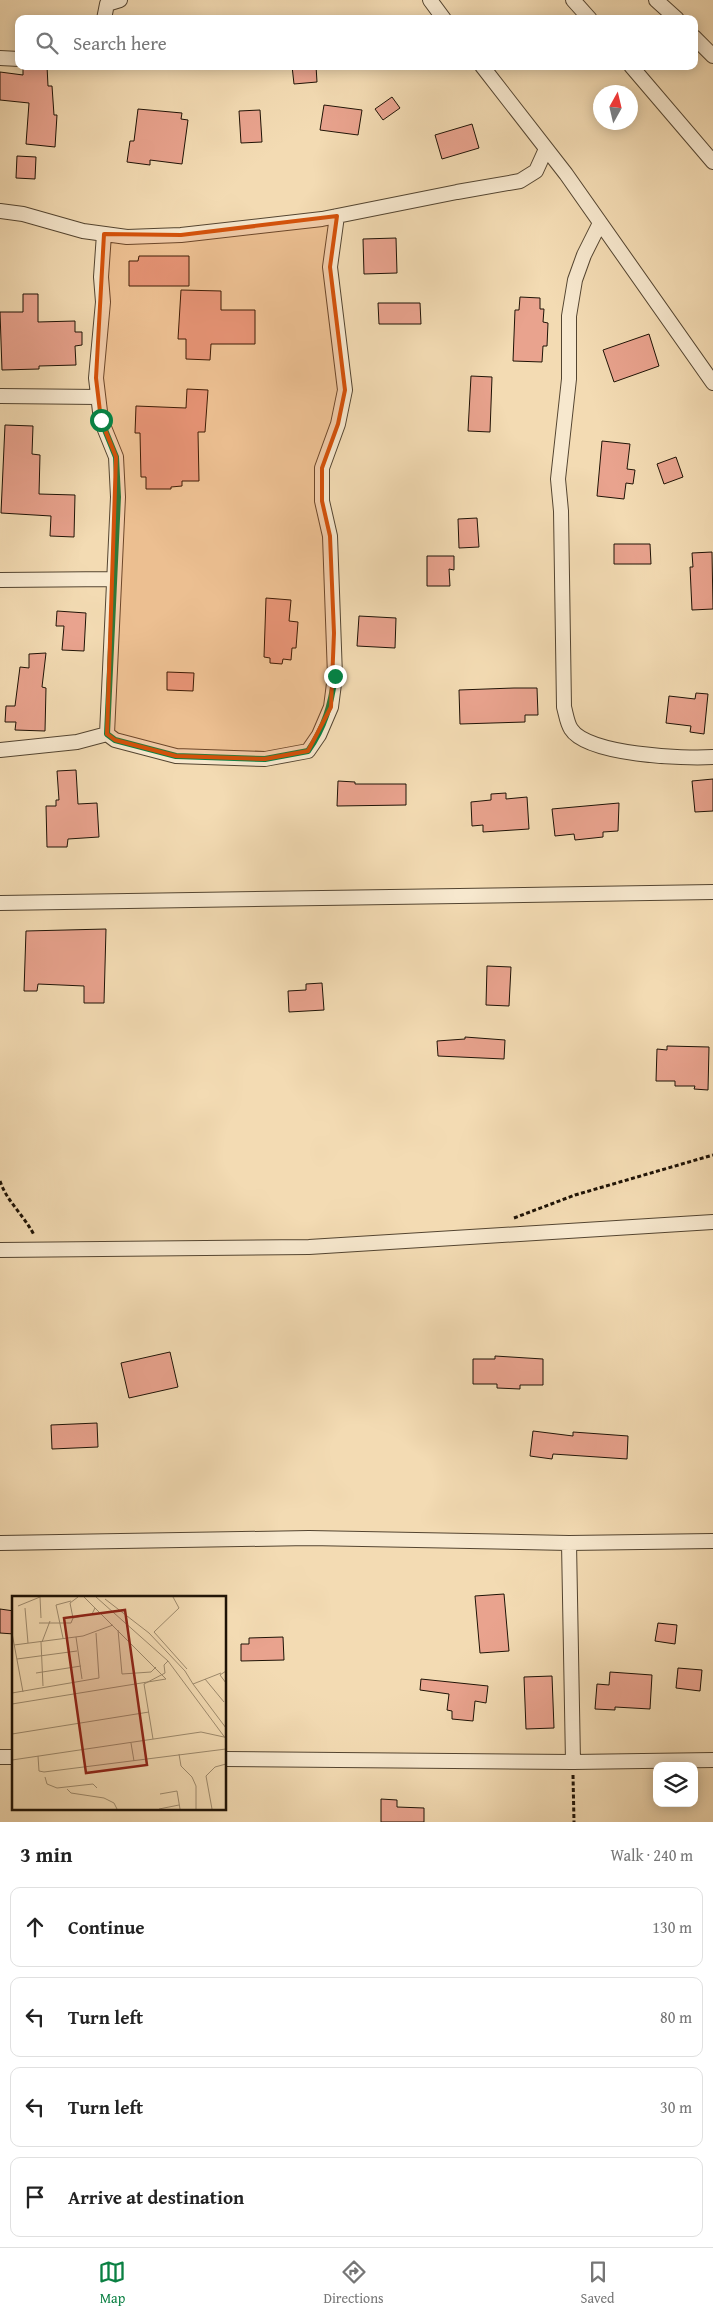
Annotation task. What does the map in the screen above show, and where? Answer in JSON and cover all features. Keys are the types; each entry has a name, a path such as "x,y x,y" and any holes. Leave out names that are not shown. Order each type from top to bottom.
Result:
{"street":[{"path":"104,15 106,2 120,0"},
{"path":"430,0 441,15"},
{"path":"574,0 587,15"},
{"path":"656,0 673,15"},
{"path":"698,40 713,56"},
{"path":"0,58 15,59"},
{"path":"485,70 600,223 713,383"},
{"path":"634,70 713,162"},
{"path":"0,211 23,214 84,231 104,234 127,237 181,235 337,216 457,192 520,182 536,171 546,149"},
{"path":"107,734 115,740 176,756 265,759 308,751 320,735 331,707 335,676 330,536 322,501 322,468 338,424 345,390 330,266 337,216"},
{"path":"600,223 584,255 575,280 569,316 569,379 558,479 561,510 562,679 564,707 571,730 591,745 627,752 713,757"},
{"path":"104,234 101,277 103,302 96,378 101,420 116,457 118,497 107,734"},
{"path":"0,396 98,397"},
{"path":"0,580 114,579"},
{"path":"0,750 77,742 107,734"},
{"path":"0,903 713,892"},
{"path":"0,1250 309,1247 713,1222"},
{"path":"0,1543 309,1538 569,1543 713,1541"},
{"path":"569,1543 573,1762"},
{"path":"226,1759 573,1762 713,1760"}],"path":[{"path":"506,1221 575,1195 713,1155"},
{"path":"0,1181 5,1196 26,1219 41,1249"},
{"path":"573,1762 574,1822"}],"highlighted area":[{"path":"337,216 330,267 345,390 338,424 322,468 322,501 330,536 334,633 331,707 308,751 265,759 176,756 115,740 107,734 116,457 101,420 96,378 104,234 181,235"}],"building":[{"path":"23,70 47,70 48,86 52,86 54,115 57,115 55,147 26,144 29,103 0,100 0,72 23,75"},
{"path":"292,70 316,70 317,82 294,84"},
{"path":"392,97 400,108 383,120 375,109"},
{"path":"324,105 362,110 358,135 320,130"},
{"path":"138,109 182,113 181,119 188,120 182,164 150,160 150,165 127,162 130,141 134,141"},
{"path":"260,110 262,142 241,143 239,111"},
{"path":"472,124 479,148 442,159 435,135"},
{"path":"17,156 36,157 35,179 16,178"},
{"path":"396,238 397,273 364,274 363,239"},
{"path":"139,256 189,256 189,286 129,286 129,261 138,261"},
{"path":"181,290 221,291 221,310 255,310 255,344 211,344 210,360 186,359 186,339 178,339"},
{"path":"23,294 38,294 38,322 75,321 75,332 82,332 82,345 75,346 76,365 2,370 0,312 23,312"},
{"path":"520,297 540,298 540,309 544,309 543,322 548,323 547,346 543,346 542,362 513,361 515,310 519,310"},
{"path":"378,303 420,303 421,324 379,324"},
{"path":"649,334 659,366 614,382 603,350"},
{"path":"471,376 492,377 490,432 468,431"},
{"path":"187,389 208,390 205,432 198,432 199,481 182,481 182,486 171,487 171,489 146,489 146,477 141,477 140,433 135,433 136,406 186,408"},
{"path":"5,425 33,426 32,454 40,455 39,494 75,495 74,537 50,536 51,516 1,513"},
{"path":"602,441 630,444 627,469 635,470 633,484 626,483 624,499 597,496"},
{"path":"676,457 683,477 664,484 657,464"},
{"path":"477,518 479,547 459,548 458,519"},
{"path":"614,544 650,544 651,564 614,564"},
{"path":"712,552 713,609 692,610 690,567 693,567 692,553"},
{"path":"427,556 454,556 454,570 449,569 450,586 427,586"},
{"path":"266,598 291,600 289,621 298,622 296,648 292,648 291,660 283,659 282,664 270,663 270,658 264,657"},
{"path":"57,611 86,613 84,651 62,650 64,626 56,626"},
{"path":"359,616 396,618 395,648 357,646"},
{"path":"46,653 42,687 46,688 45,731 15,730 16,722 5,722 6,706 15,706 20,667 29,668 29,654"},
{"path":"167,672 194,673 193,691 167,690"},
{"path":"537,688 538,715 525,715 525,722 460,724 459,690"},
{"path":"696,693 708,694 704,734 690,732 691,726 666,723 669,696 695,699"},
{"path":"76,770 78,804 97,803 99,837 68,839 67,847 47,847 46,806 56,806 56,800 59,800 57,771"},
{"path":"713,779 713,811 695,812 692,781"},
{"path":"338,781 355,782 355,784 406,784 406,805 337,806"},
{"path":"506,793 506,799 527,797 529,829 483,832 483,825 472,826 471,802 491,800 491,794"},
{"path":"619,803 618,831 603,832 603,837 575,840 574,834 555,836 552,809"},
{"path":"106,929 104,1003 84,1003 84,986 38,984 37,991 24,991 26,931"},
{"path":"487,966 511,967 509,1006 486,1005"},
{"path":"322,983 324,1010 289,1012 288,991 306,990 306,984"},
{"path":"465,1037 505,1040 504,1059 438,1056 437,1041 465,1039"},
{"path":"667,1046 709,1047 708,1090 694,1089 695,1086 675,1086 675,1081 656,1081 657,1049 667,1050"},
{"path":"170,1352 178,1387 129,1398 121,1363"},
{"path":"495,1356 543,1359 543,1385 520,1385 520,1389 497,1388 497,1384 473,1384 473,1359 495,1359"},
{"path":"97,1423 98,1447 52,1449 51,1425"},
{"path":"533,1431 573,1436 573,1432 628,1436 627,1459 553,1454 552,1459 530,1456"},
{"path":"504,1594 509,1651 480,1653 475,1596"},
{"path":"0,1609 12,1611 12,1634 0,1633"},
{"path":"658,1623 677,1625 675,1644 655,1641"},
{"path":"283,1637 284,1660 241,1661 241,1644 249,1644 249,1638"},
{"path":"678,1668 702,1670 700,1691 676,1688"},
{"path":"610,1672 652,1675 650,1709 615,1707 615,1710 595,1709 597,1684 609,1685"},
{"path":"552,1676 554,1728 526,1729 524,1677"},
{"path":"421,1679 488,1686 486,1703 475,1701 473,1721 452,1719 452,1711 447,1710 449,1694 420,1690"},
{"path":"381,1799 397,1800 397,1807 424,1808 424,1822 381,1822"}],"route":[{"path":"101,420 116,457 118,497 107,734 115,740 176,756 265,759 308,751 320,735 331,707 335,676"}]}
